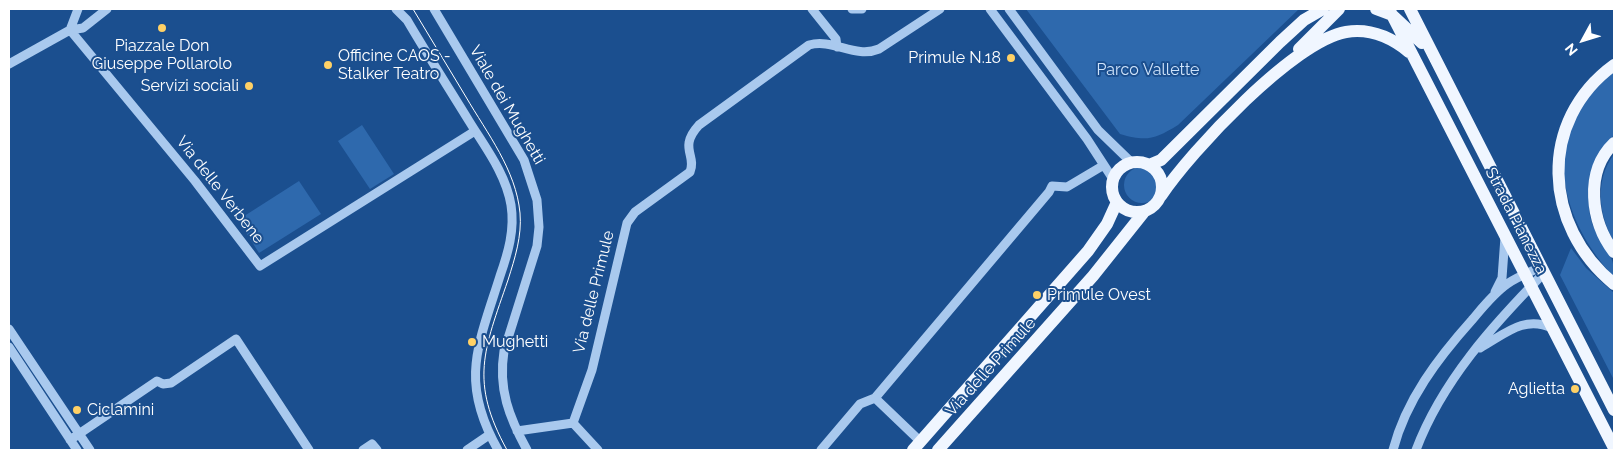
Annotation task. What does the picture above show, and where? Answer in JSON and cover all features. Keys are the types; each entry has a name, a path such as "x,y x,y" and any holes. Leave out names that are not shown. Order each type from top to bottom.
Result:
{"main road":[{"path":"1150,165 1161,160 1313,9"},
{"path":"1304,20 1322,9"},
{"path":"1161,196 1161,180 1158,172 1150,165 1131,162 1121,167 1113,179 1112,190 1116,202 1127,210 1144,212 1151,208 1161,196 1174,177 1245,102 1290,61 1303,44 1339,9"},
{"path":"1376,9 1390,12 1417,37 1437,60"},
{"name":"Strada Pianezza","path":"1410,9 1614,410"},
{"name":"Strada Pianezza","path":"1390,12 1415,57 1614,448"},
{"path":"1290,61 1330,37 1359,31 1374,33 1398,43 1415,57"},
{"path":"1614,65 1598,78 1576,105 1561,142 1558,168 1562,205 1572,232 1590,259 1614,284"},
{"path":"1614,143 1601,163 1594,195 1596,218 1603,237 1614,252"},
{"name":"Via delle Primule","path":"921,447 1088,251 1107,224 1116,202"},
{"name":"Via delle Primule","path":"938,450 1093,276 1144,212"}],"street":[{"path":"70,30 78,9"},
{"path":"9,64 70,30 82,28 106,9"},
{"path":"396,9 406,18 475,131 506,187 511,215 511,239 479,342 474,365 475,389 479,411 489,435 498,450"},
{"name":"Viale dei Mughetti","path":"434,9 524,160 537,200 539,227 537,246 504,351 501,368 505,404 527,450"},
{"path":"812,9 836,39 837,47"},
{"path":"852,9 862,9"},
{"name":"Via delle Primule","path":"573,423 592,370 627,223 634,212 690,172 693,166 688,143 699,125 809,45 818,42 859,53 870,52 879,49 940,9"},
{"path":"990,9 1113,179"},
{"path":"1009,9 1098,130 1131,162"},
{"name":"Via delle Verbene","path":"70,30 195,181 260,266 475,131"},
{"path":"821,450 860,404 875,398 1050,192 1052,186 1066,186 1104,165"},
{"path":"1394,450 1402,421 1431,369 1494,295 1502,278 1505,258 1505,236"},
{"path":"1494,295 1525,275 1543,270"},
{"path":"1416,450 1436,406 1449,384 1494,326 1531,286 1543,270"},
{"path":"1477,350 1523,324 1539,322 1552,328"},
{"path":"9,329 90,450"},
{"path":"70,440 157,381 163,384 171,383 236,339 309,450"},
{"path":"9,346 77,450"},
{"name":"Via delle Primule","path":"875,398 921,447"},
{"path":"517,431 573,423 598,450"},
{"path":"467,450 489,435"},
{"path":"363,450 374,447"}],"green space":[{"name":"Parco Vallette","path":"1026,9 1299,9 1178,125 1157,136 1137,138 1120,134"},
{"path":"1614,71 1614,135 1602,156 1591,189 1589,206 1596,233 1613,262 1614,277 1598,258 1584,236 1573,213 1566,190 1564,166 1567,141 1575,118 1590,95"},
{"path":"362,125 394,174 370,189 338,141"},
{"path":"1614,154 1614,242 1602,209 1601,187 1603,175"},
{"path":"1142,167 1149,168 1155,172 1159,178 1159,192 1155,198 1149,202 1142,203 1135,202 1129,198 1125,192 1124,185 1125,178 1129,172 1135,168"},
{"path":"299,181 321,214 259,253 238,220"},
{"path":"1571,248 1586,268 1614,293 1614,380 1560,275"}],"tram line":[{"path":"413,9 499,152 507,167 517,197 520,213 517,247 511,272 492,326 484,365 484,384 488,404 495,426 507,450"}],"place":[{"name":"Piazzale Don Giuseppe Pollarolo","path":"162,28"},
{"name":"Primule N.18","path":"1011,58"},
{"name":"Officine CAOS - Stalker Teatro","path":"328,65"},
{"name":"Servizi sociali","path":"249,86"},
{"name":"Primule Ovest","path":"1037,295"},
{"name":"Mughetti","path":"472,342"},
{"name":"Aglietta","path":"1575,389"},
{"name":"Ciclamini","path":"77,410"}]}
